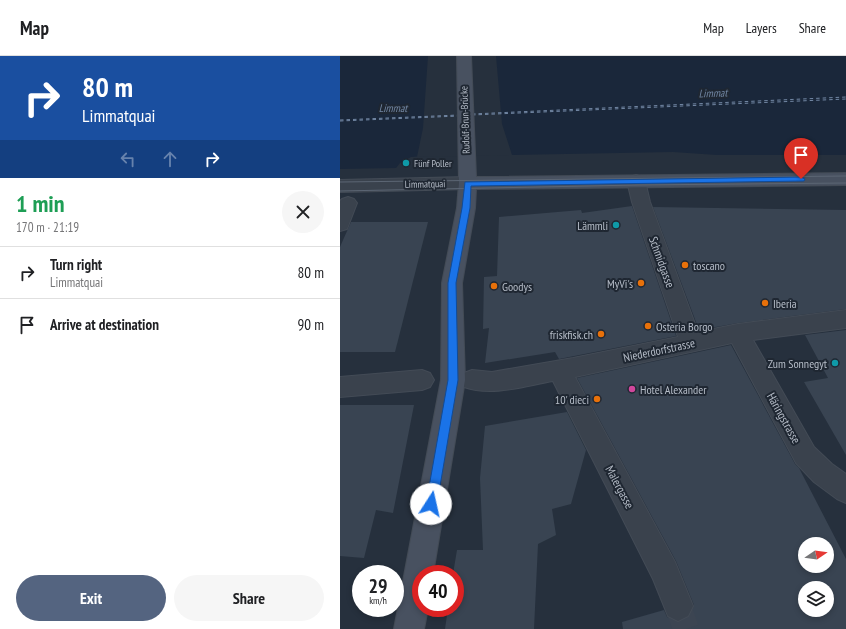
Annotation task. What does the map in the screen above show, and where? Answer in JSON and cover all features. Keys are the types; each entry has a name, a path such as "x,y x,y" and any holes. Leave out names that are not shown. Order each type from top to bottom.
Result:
{"street":[{"name":"Rudolf-Brun-Brücke","path":"409,629 453,380 452,283 466,208 468,183 464,56"},
{"name":"Limmatquai","path":"340,186 468,183 846,179"},
{"name":"Schmidgasse","path":"636,181 640,202 691,343"},
{"path":"340,224 348,203"},
{"name":"Niederdorfstrasse","path":"472,380 492,382 559,370 738,333 846,318"},
{"name":"Häringstrasse","path":"738,333 805,455 823,473 846,490"},
{"name":"Malergasse","path":"559,370 665,572 678,606"},
{"path":"340,387 422,380"}],"water":[{"name":"Limmat","path":"340,56 846,56 846,155 717,155 673,152 512,155 466,153 411,157 400,163 396,168 340,169"}],"pier":[{"path":"428,56 496,56 502,124 512,155 417,157 423,128"}],"building":[{"path":"632,206 676,336 559,359 555,352 485,363 489,328 483,329 484,277 497,276 499,217 581,210 582,213"},
{"path":"653,207 846,210 846,309 738,323 699,330"},
{"path":"351,222 428,222 395,352 340,352 340,247"},
{"path":"846,330 846,455 804,382 828,378 805,335"},
{"path":"731,345 795,464 799,468 846,559 846,629 623,629 622,622 664,610 667,617 679,622 689,617 694,605 676,561 577,378"},
{"path":"340,405 414,405 393,513 376,510 364,558 340,556"},
{"path":"567,412 586,450 571,504 552,509 556,535 538,544 534,629 445,629 447,617 464,617 464,565 454,565 457,550 483,550 480,478 485,426"}],"ferry route":[{"path":"472,114 846,97"},
{"path":"472,115 846,99"},
{"path":"340,120 459,115"},
{"path":"340,121 459,116"}],"tunnel":[{"path":"678,606 686,629"}],"tram line":[{"path":"340,182 846,176"},
{"path":"340,191 637,185 846,183"}],"place":[{"name":"Fünf Poller","path":"406,163"},
{"name":"Lämmli","path":"616,225"},
{"name":"toscano","path":"685,265"},
{"name":"MyVi's","path":"641,283"},
{"name":"Goodys","path":"494,286"},
{"name":"Iberia","path":"765,303"},
{"name":"Osteria Borgo","path":"648,326"},
{"name":"friskfisk.ch","path":"601,334"},
{"name":"Zum Sonnegyt","path":"835,363"},
{"name":"Hotel Alexander","path":"632,389"},
{"name":"10' dieci","path":"597,399"}],"route":[{"path":"431,504 453,380 452,283 466,208 468,183 801,179"}]}
